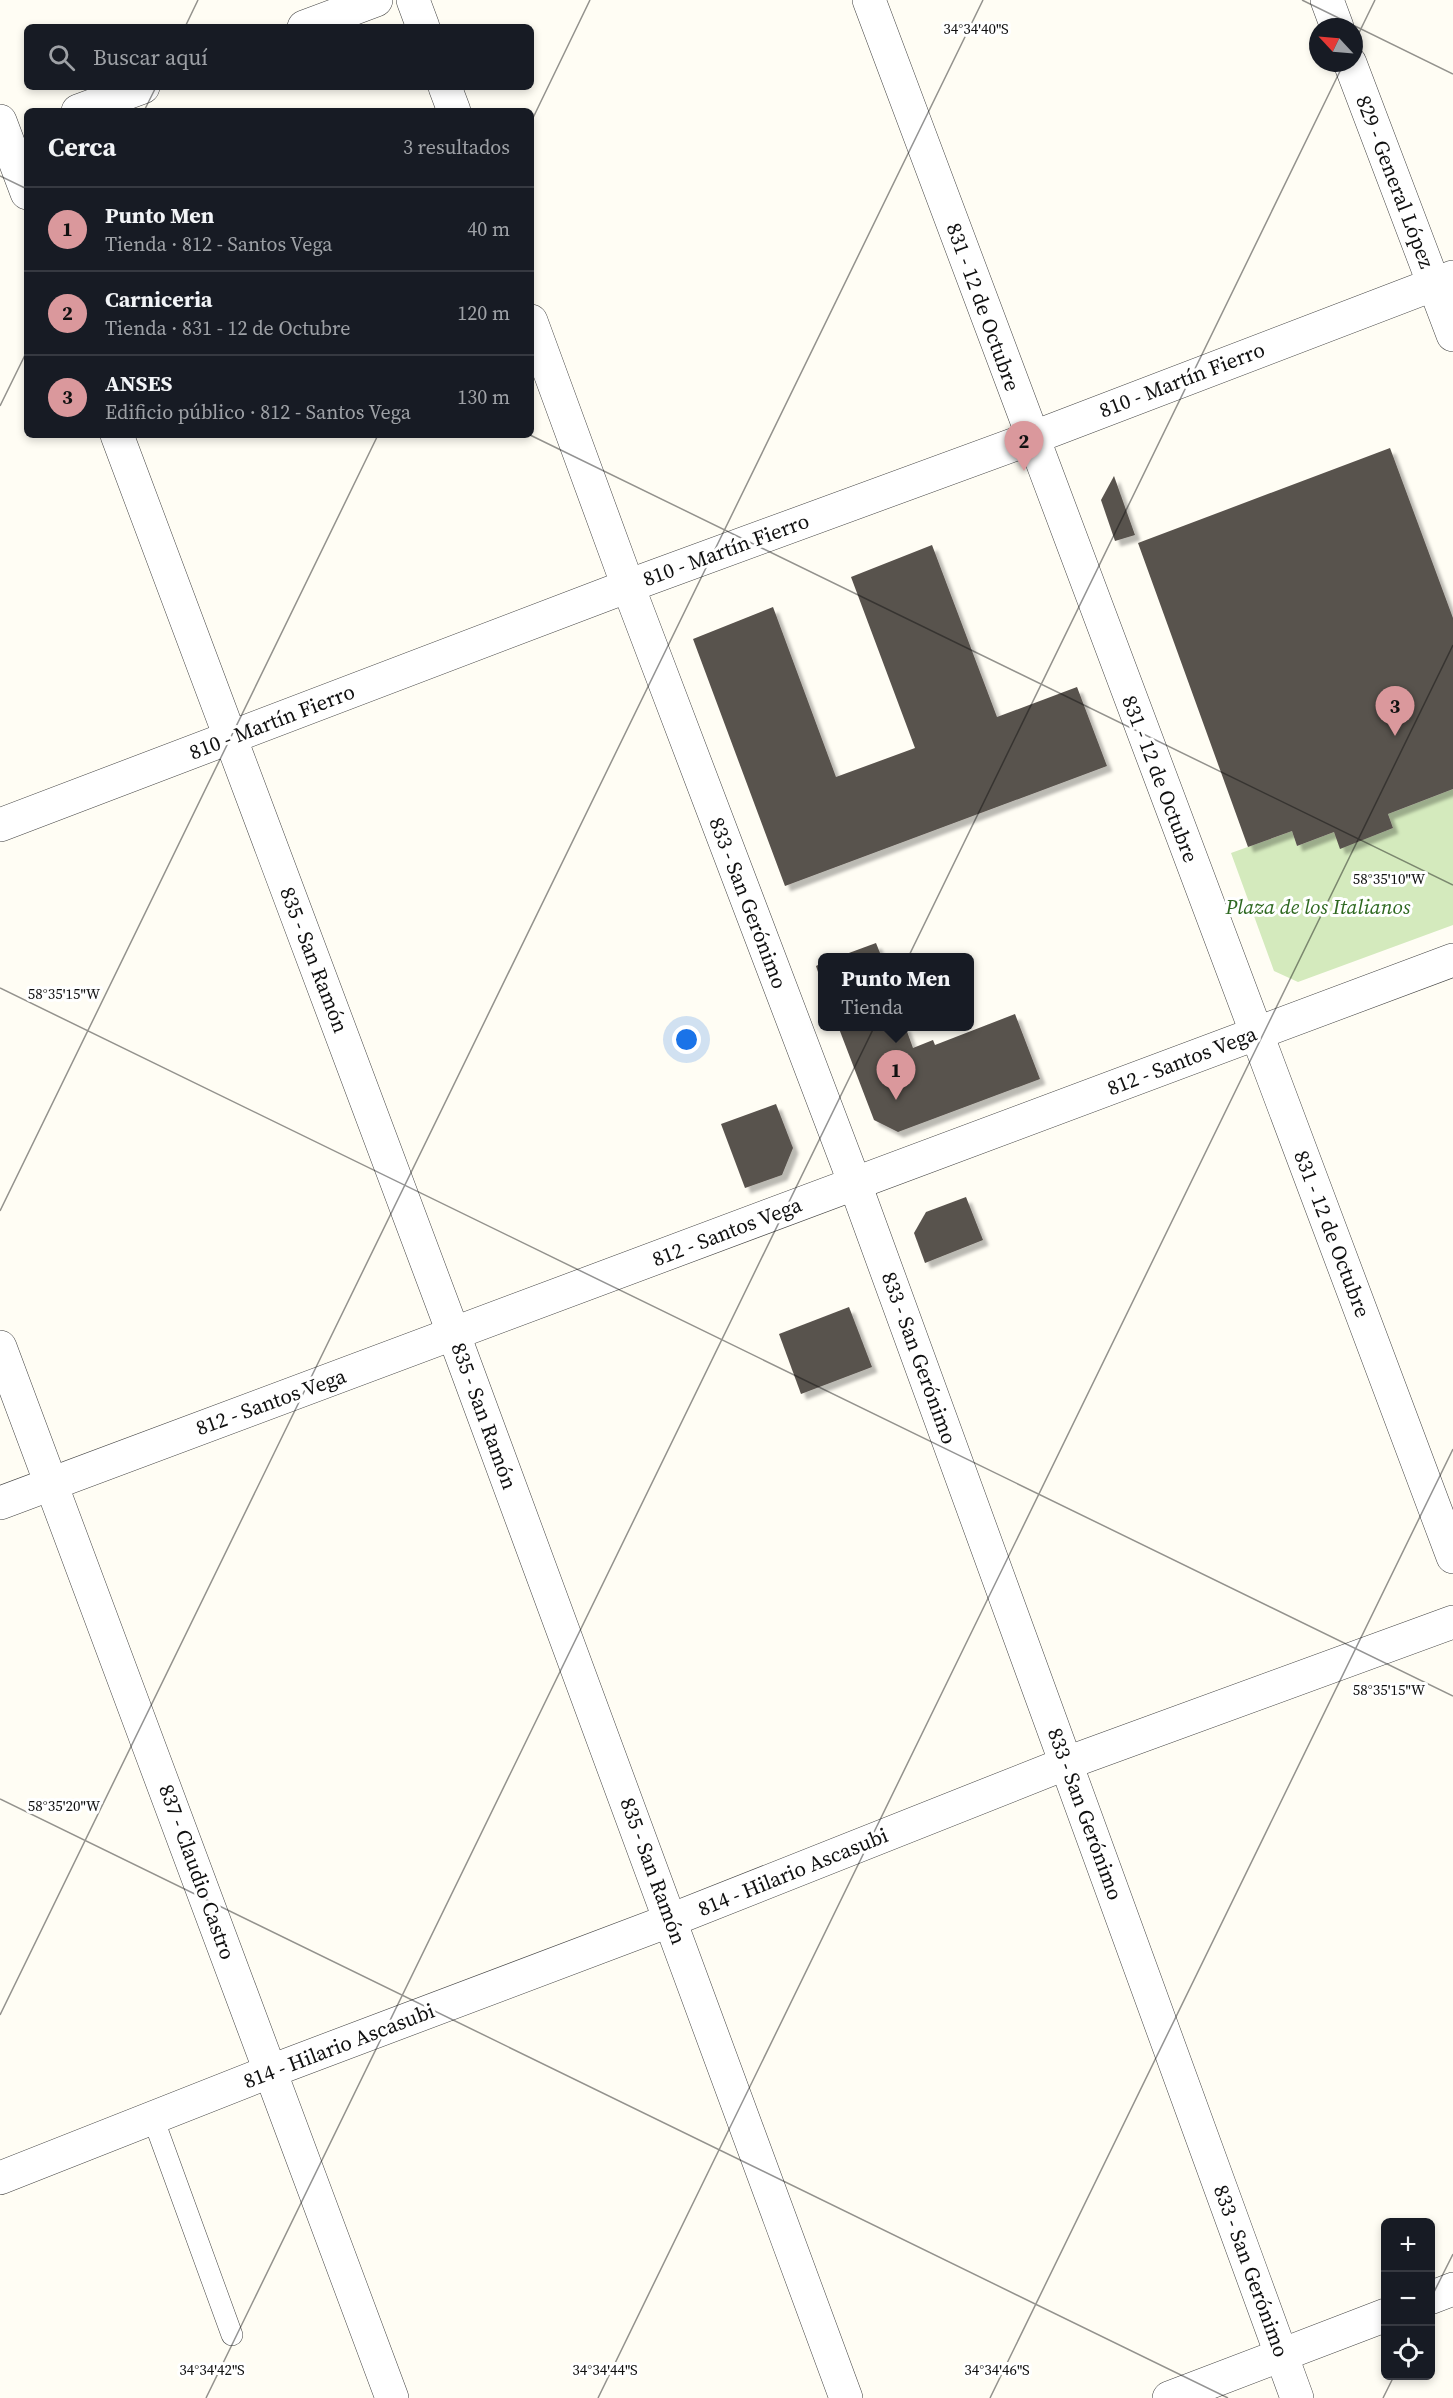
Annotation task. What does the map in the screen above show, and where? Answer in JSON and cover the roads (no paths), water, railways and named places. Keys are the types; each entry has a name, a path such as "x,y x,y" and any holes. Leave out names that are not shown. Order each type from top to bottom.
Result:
{"street":[{"path":"312,24 376,0"},
{"path":"414,0 422,24"},
{"name":"831 - 12 de Octubre","path":"869,0 1453,1557"},
{"path":"1327,0 1334,18"},
{"name":"829 - General López","path":"1354,72 1443,280 1453,336"},
{"path":"86,108 134,90"},
{"path":"446,90 453,108"},
{"path":"8,132 24,184"},
{"name":"810 - Martín Fierro","path":"0,825 628,586 1032,438 1443,280"},
{"name":"833 - San Gerónimo","path":"534,329 628,586 855,1184 1297,2398"},
{"name":"835 - San Ramón","path":"118,438 454,1335 846,2398"},
{"name":"812 - Santos Vega","path":"0,1503 1453,960"},
{"name":"837 - Claudio Castro","path":"0,1347 392,2398"},
{"name":"814 - Hilario Ascasubi","path":"0,2178 271,2071 671,1920 1067,1763 1453,1622"},
{"path":"1435,2296 1453,2289"},
{"path":"1169,2398 1381,2317"}],"lane":[{"path":"153,2118 232,2335"}],"place":[{"name":"Carniceria","path":"1024,471"},
{"name":"ANSES","path":"1395,736"},
{"name":"Punto Men","path":"896,1100"}],"park label":[{"name":"Plaza de los Italianos","path":"1318,907"}]}
